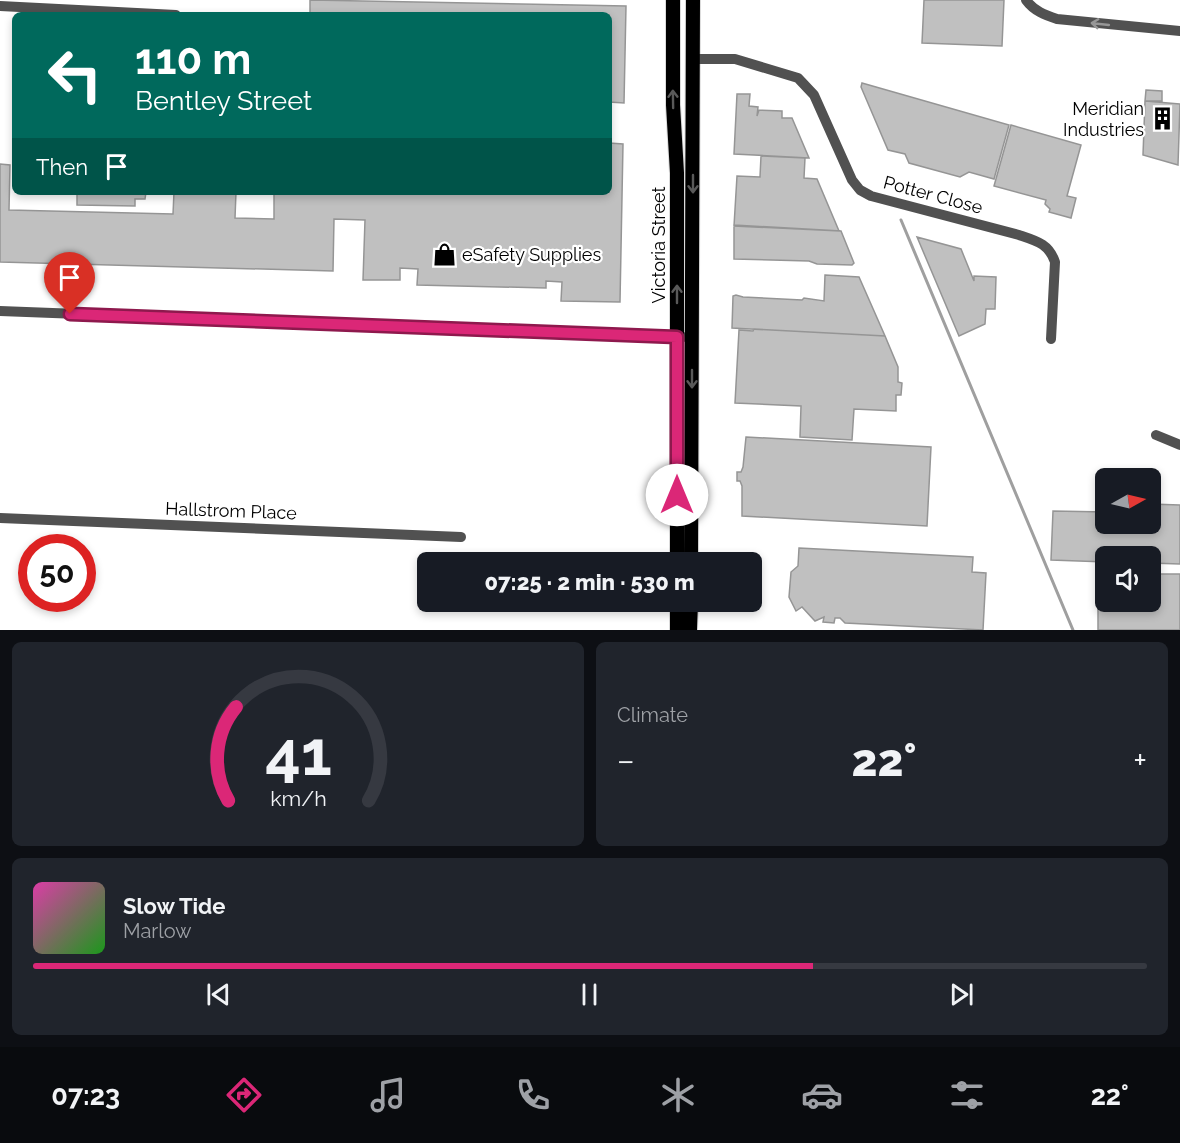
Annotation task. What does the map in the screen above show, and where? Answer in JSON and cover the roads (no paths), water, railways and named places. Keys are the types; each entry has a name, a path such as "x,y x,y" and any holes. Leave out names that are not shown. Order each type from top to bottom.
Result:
{"main road":[{"name":"Victoria Street","path":"673,0 673,105 677,173 677,552"},
{"name":"Victoria Street","path":"691,552 693,0"},
{"path":"677,612 677,630"},
{"path":"690,630 691,612"}],"street":[{"path":"1026,0 1031,7 1044,15 1058,19 1180,31"},
{"path":"0,6 117,12"},
{"name":"Potter Close","path":"693,59 735,59 798,78 814,95 852,180 860,190 871,196 1043,243 1051,250 1055,262 1051,339"},
{"path":"0,311 692,337"},
{"path":"1156,435 1180,445"},
{"name":"Hallstrom Place","path":"0,518 461,537"}],"waterway":[{"path":"901,220 1073,630"}],"place":[{"name":"Meridian Industries","path":"1162,119"},
{"name":"eSafety Supplies","path":"444,255"}]}
